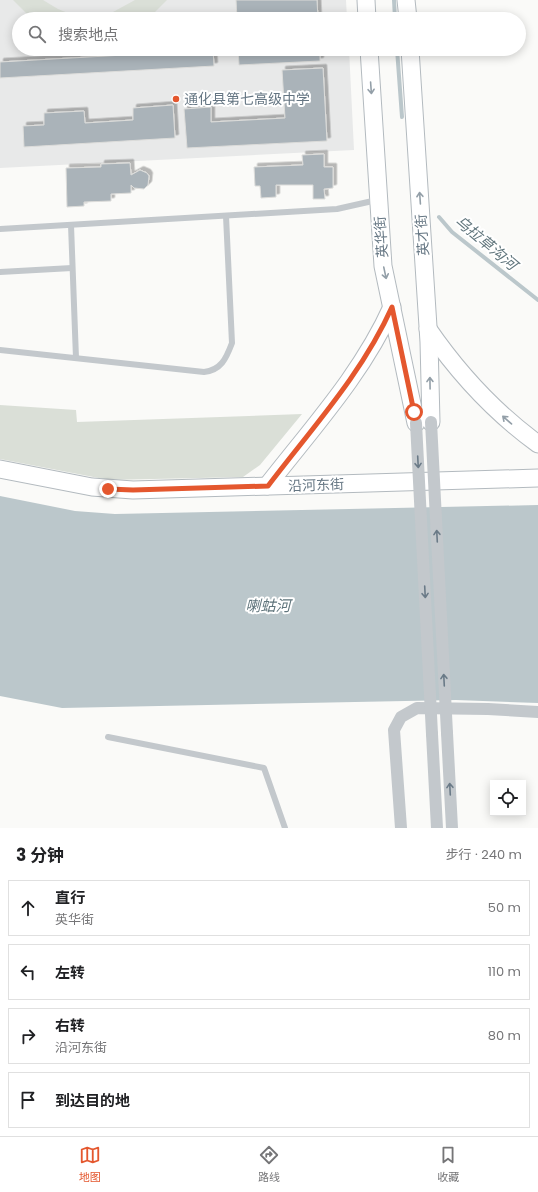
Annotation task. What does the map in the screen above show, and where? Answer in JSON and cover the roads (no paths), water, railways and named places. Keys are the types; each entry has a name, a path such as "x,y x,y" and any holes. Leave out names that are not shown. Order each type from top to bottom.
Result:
{"street":[{"path":"366,0 367,12"},
{"path":"406,0 407,12"},
{"name":"英华街","path":"369,56 383,266 392,307 423,423"},
{"name":"英才街","path":"410,56 428,329 423,423"},
{"path":"268,486 356,372 372,347 392,307"},
{"path":"428,329 444,352 479,394 516,428 538,444"},
{"path":"423,423 447,733 452,828"},
{"path":"423,423 432,734 437,828"},
{"name":"沿河东街","path":"0,469 108,489 133,490 538,478"},
{"path":"401,828 394,730 397,723 406,713 417,708 488,709 538,712"}],"lane":[{"path":"0,229 337,209 379,200"},
{"path":"0,350 204,372 211,371 222,364 232,343 226,216"},
{"path":"71,225 76,358"},
{"path":"0,272 72,268"},
{"path":"108,737 264,768 285,828"}],"water":[{"name":"喇蛄河","path":"0,496 75,511 115,514 538,505 538,703 456,700 62,708 0,696"}],"waterway":[{"name":"乌拉草沟河","path":"394,0 395,12"},
{"name":"乌拉草沟河","path":"398,56 402,117"},
{"name":"乌拉草沟河","path":"439,217 452,232 538,300"}],"place":[{"name":"通化县第七高级中学","path":"176,99"}]}
